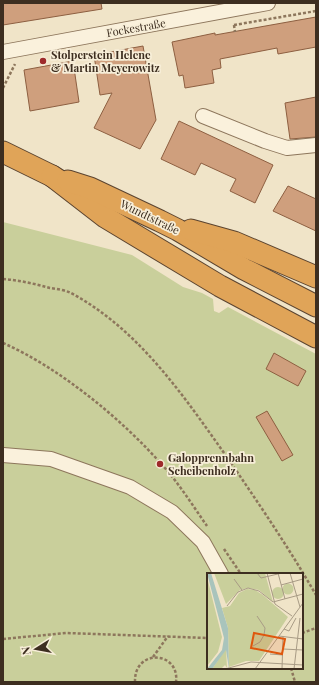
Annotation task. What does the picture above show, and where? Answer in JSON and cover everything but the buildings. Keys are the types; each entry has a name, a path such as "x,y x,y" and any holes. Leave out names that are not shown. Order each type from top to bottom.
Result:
{"highway":[{"name":"Wundtstraße","path":"3,152 52,176 87,198 118,214 174,240 244,269"},
{"name":"Wundtstraße","path":"52,176 90,188 160,221 244,269 316,306"},
{"path":"52,176 105,217 220,286 316,337"},
{"path":"160,221 234,242 316,277"}],"street":[{"name":"Fockestraße","path":"3,52 213,8 268,3"},
{"path":"203,116 265,141 287,148 316,145"},
{"path":"3,455 51,459 130,486 172,512 203,542 220,573"}],"path":[{"path":"234,25 234,32"},
{"path":"3,88 16,62"},
{"path":"3,279 15,280 70,292 111,319 155,361 203,423 297,562 316,594"},
{"path":"3,343 38,361 82,391 121,424 164,467 210,529"},
{"path":"224,548 241,573"},
{"path":"303,633 316,628"},
{"path":"3,639 66,633 207,638"},
{"path":"153,657 168,636"},
{"path":"135,682 135,675 141,663 146,659 153,657 166,660 171,664 175,670 176,682"},
{"path":"291,669 295,682"}],"green space":[{"name":"Galopprennbahn Scheibenholz","path":"3,222 132,255 183,287 202,293 213,299 214,311 219,313 228,307 316,354 316,682 3,682"}],"place":[{"name":"Stolperstein Helene & Martin Meyerowitz","path":"43,61"},
{"name":"Galopprennbahn Scheibenholz","path":"160,464"}]}
